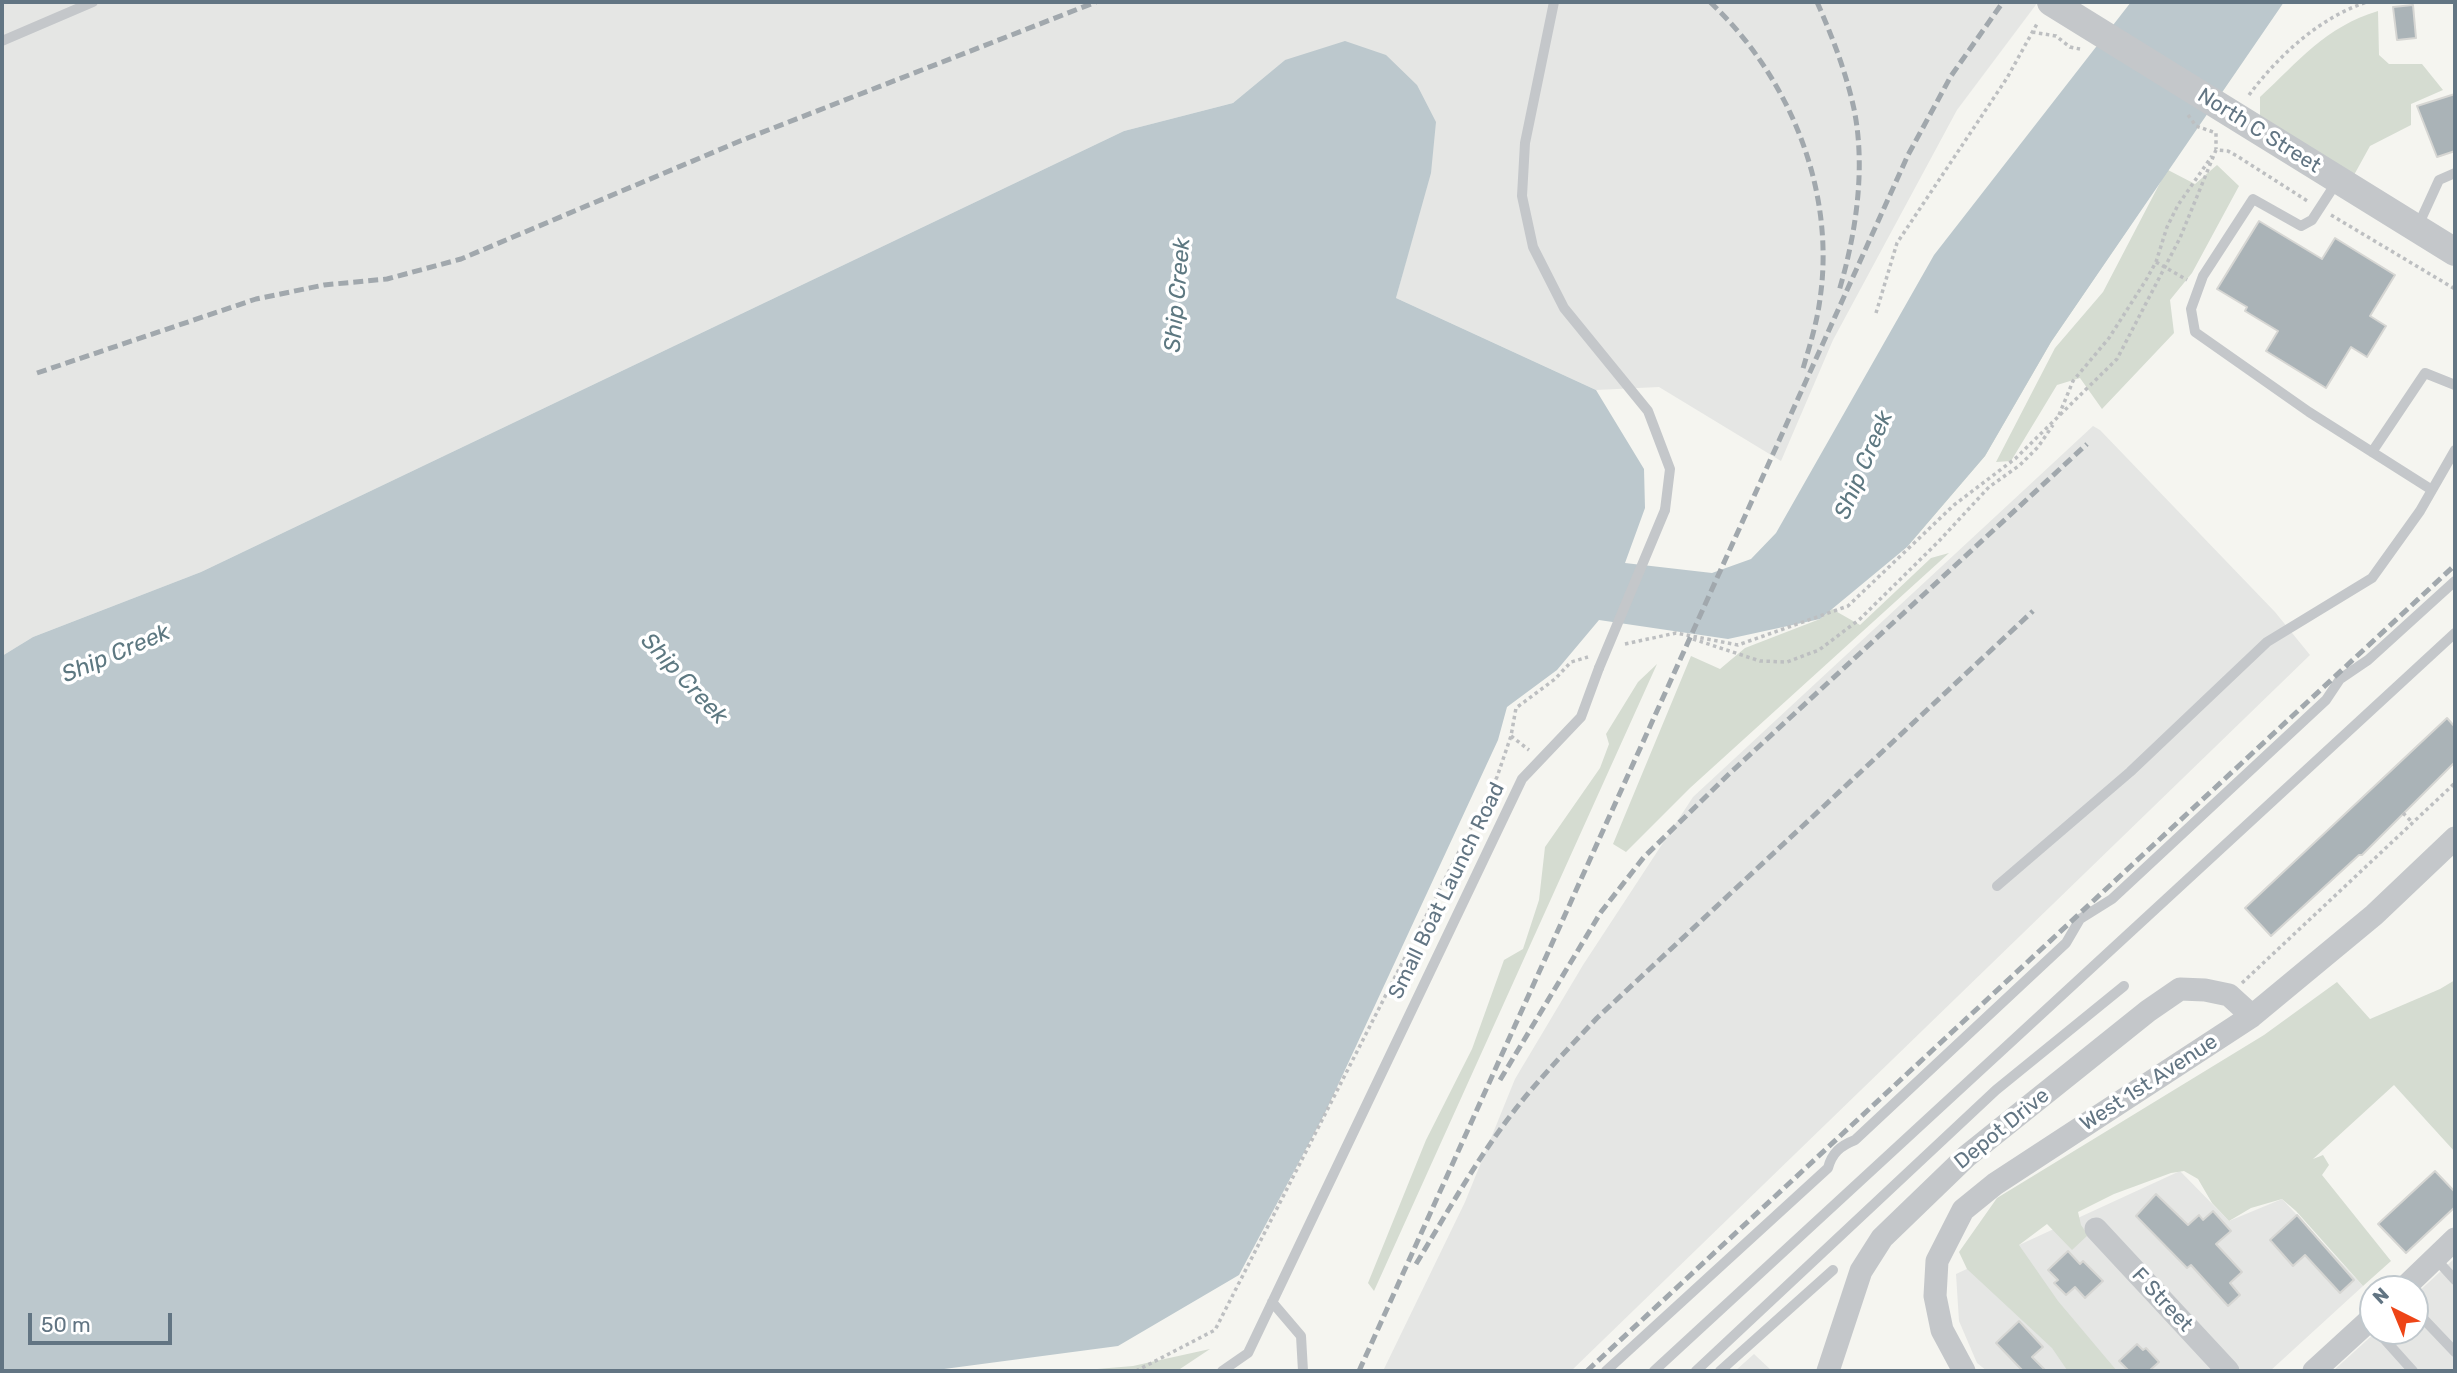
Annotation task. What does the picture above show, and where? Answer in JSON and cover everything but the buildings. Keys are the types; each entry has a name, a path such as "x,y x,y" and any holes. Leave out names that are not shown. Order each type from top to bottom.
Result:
{"street":[{"name":"North C Street","path":"2056,8 2086,39 2238,103 2338,179 2455,252"},
{"name":"West 1st Avenue","path":"1962,1369 1942,1330 1935,1296 1937,1261 1963,1210 1995,1184 2252,1016 2374,915 2455,838"},
{"name":"Depot Drive","path":"1828,1371 1861,1271 1882,1238 1967,1156 2148,1011 2180,989 2205,990 2230,996 2252,1016"},
{"name":"F Street","path":"2096,1229 2228,1371"},
{"path":"2417,1275 2455,1238"},
{"path":"2315,1371 2359,1335"}],"lane":[{"path":"2,41 93,2"},
{"name":"Small Boat Launch Road","path":"1228,1369 1248,1353 1522,779 1581,717 1665,510 1671,469 1648,411 1564,307 1533,247 1522,197 1525,143 1554,2"},
{"path":"2417,228 2439,180 2455,173"},
{"path":"2338,179 2312,220 2301,226 2253,199 2203,276 2191,309 2195,332 2309,412 2432,490"},
{"path":"2372,452 2425,373 2455,385"},
{"path":"1997,886 2130,772 2267,642 2372,579 2432,490 2455,450"},
{"path":"1606,1371 1828,1168 1832,1155 1844,1144 1855,1140 2066,943 2080,919 2112,899 2326,700 2340,679 2368,660 2455,581"},
{"path":"1654,1371 2455,633"},
{"path":"1696,1371 1996,1090 2124,986"},
{"path":"2435,1258 2455,1280"},
{"path":"1720,1371 1832,1270"},
{"path":"1272,1302 1300,1336 1303,1371"},
{"path":"2429,1325 2455,1352"},
{"path":"2391,1345 2413,1371"}],"path":[{"path":"2238,103 2267,72 2313,31 2367,2"},
{"path":"1876,313 1898,243 2007,78 2032,32 2056,8"},
{"path":"2032,32 2056,36 2070,47 2086,39"},
{"path":"1616,647 1676,633 1738,645 1848,606 1955,505 2017,458 2117,359 2180,238 2216,150 2216,133 2206,130"},
{"path":"2216,150 2228,151 2356,232 2455,289"},
{"path":"1676,633 1760,661 1787,662 1819,650 1860,619 1989,487 2020,465 2038,447 2058,419 2073,382 2109,338 2156,262 2178,205 2216,150"},
{"path":"2156,262 2199,287"},
{"path":"1136,1371 1215,1330 1497,777 1511,736 1516,708 1555,679 1572,662 1594,655"},
{"path":"1511,736 1541,759"},
{"path":"2403,813 2413,823"}],"shaded area":[{"path":"2,2 2038,2 1957,110 1833,340 1781,461 1659,387 1596,390 1396,298 1412,238 1285,60 1233,103 1124,131 201,572 33,637 2,656"},
{"path":"2378,11 2379,55 2389,64 2422,64 2443,90 2411,104 2411,125 2370,146 2354,175 2260,119 2260,97 2314,46 2343,26"},
{"path":"2192,135 2168,170 2195,184 2217,165 2239,186 2192,273 2170,300 2174,333 2102,409 2080,378 2057,385 2011,461 1996,462 2055,348 2103,292 2162,179 2051,342 1985,456 1907,547 1927,465"},
{"path":"2093,426 2100,430 2275,612 2310,655 1571,1371 1383,1371 1465,1202 1515,1079 1583,965 1693,797"},
{"path":"1949,553 1690,788 1626,852 1613,844 1691,656 1720,669 1745,648 1820,619 1832,609 1860,625 1931,558"},
{"path":"1657,664 1374,1291 1368,1283 1426,1140 1472,1049 1504,960 1523,949 1539,900 1545,847 1600,768 1609,744 1606,734 1638,682"},
{"path":"2455,980 2455,1152 2394,1085 2313,1159 2323,1155 2329,1165 2322,1175 2391,1261 2375,1275 2359,1275 2359,1282 2282,1199 2251,1208 2229,1221 2212,1203 2198,1179 2184,1171 2171,1173 2114,1194 2078,1212 2081,1225 2088,1235 2072,1250 2047,1224 2019,1245 2058,1301 2117,1371 2066,1371 2052,1348 1967,1269 1959,1252 1997,1198 2264,1035 2337,982 2370,1019"},
{"path":"2180,1171 2229,1221 2282,1199 2359,1282 2359,1290 2270,1371 1987,1371 1977,1363 1959,1321 1956,1274"},
{"path":"2455,1258 2455,1371 2333,1371 2362,1345 2429,1345 2429,1282"},
{"path":"1210,1349 1177,1371 1073,1371 1133,1366"},
{"path":"1754,1354 1772,1371 1735,1371"}],"water":[{"name":"Ship Creek","path":"2131,2 2284,2 2051,342 1985,456 1907,547 1820,619 1728,639 1599,620 1557,670 1507,707 1498,740 1325,1113 1239,1275 1118,1346 929,1371 2,1371 2,656 33,637 201,572 1124,131 1233,103 1285,60 1345,41 1386,55 1417,85 1436,122 1431,173 1396,298 1596,390 1644,469 1645,508 1625,563 1712,573 1751,559 1776,533 1934,255"}],"railway":[{"path":"37,373 256,299 324,285 387,279 461,259 740,141 1096,2"},
{"path":"1710,2 1763,64 1801,137 1813,177 1821,217 1823,258 1819,308 1802,372"},
{"path":"1817,2 1843,68 1854,109 1859,154 1854,224 1839,291"},
{"path":"1359,1371 1908,155 1951,76 2003,2"},
{"path":"1500,1080 1601,912 1644,857 1729,774 2087,444"},
{"path":"1587,1371 2455,565"},
{"path":"1416,1264 1502,1127 1597,1018 2033,611"}]}
